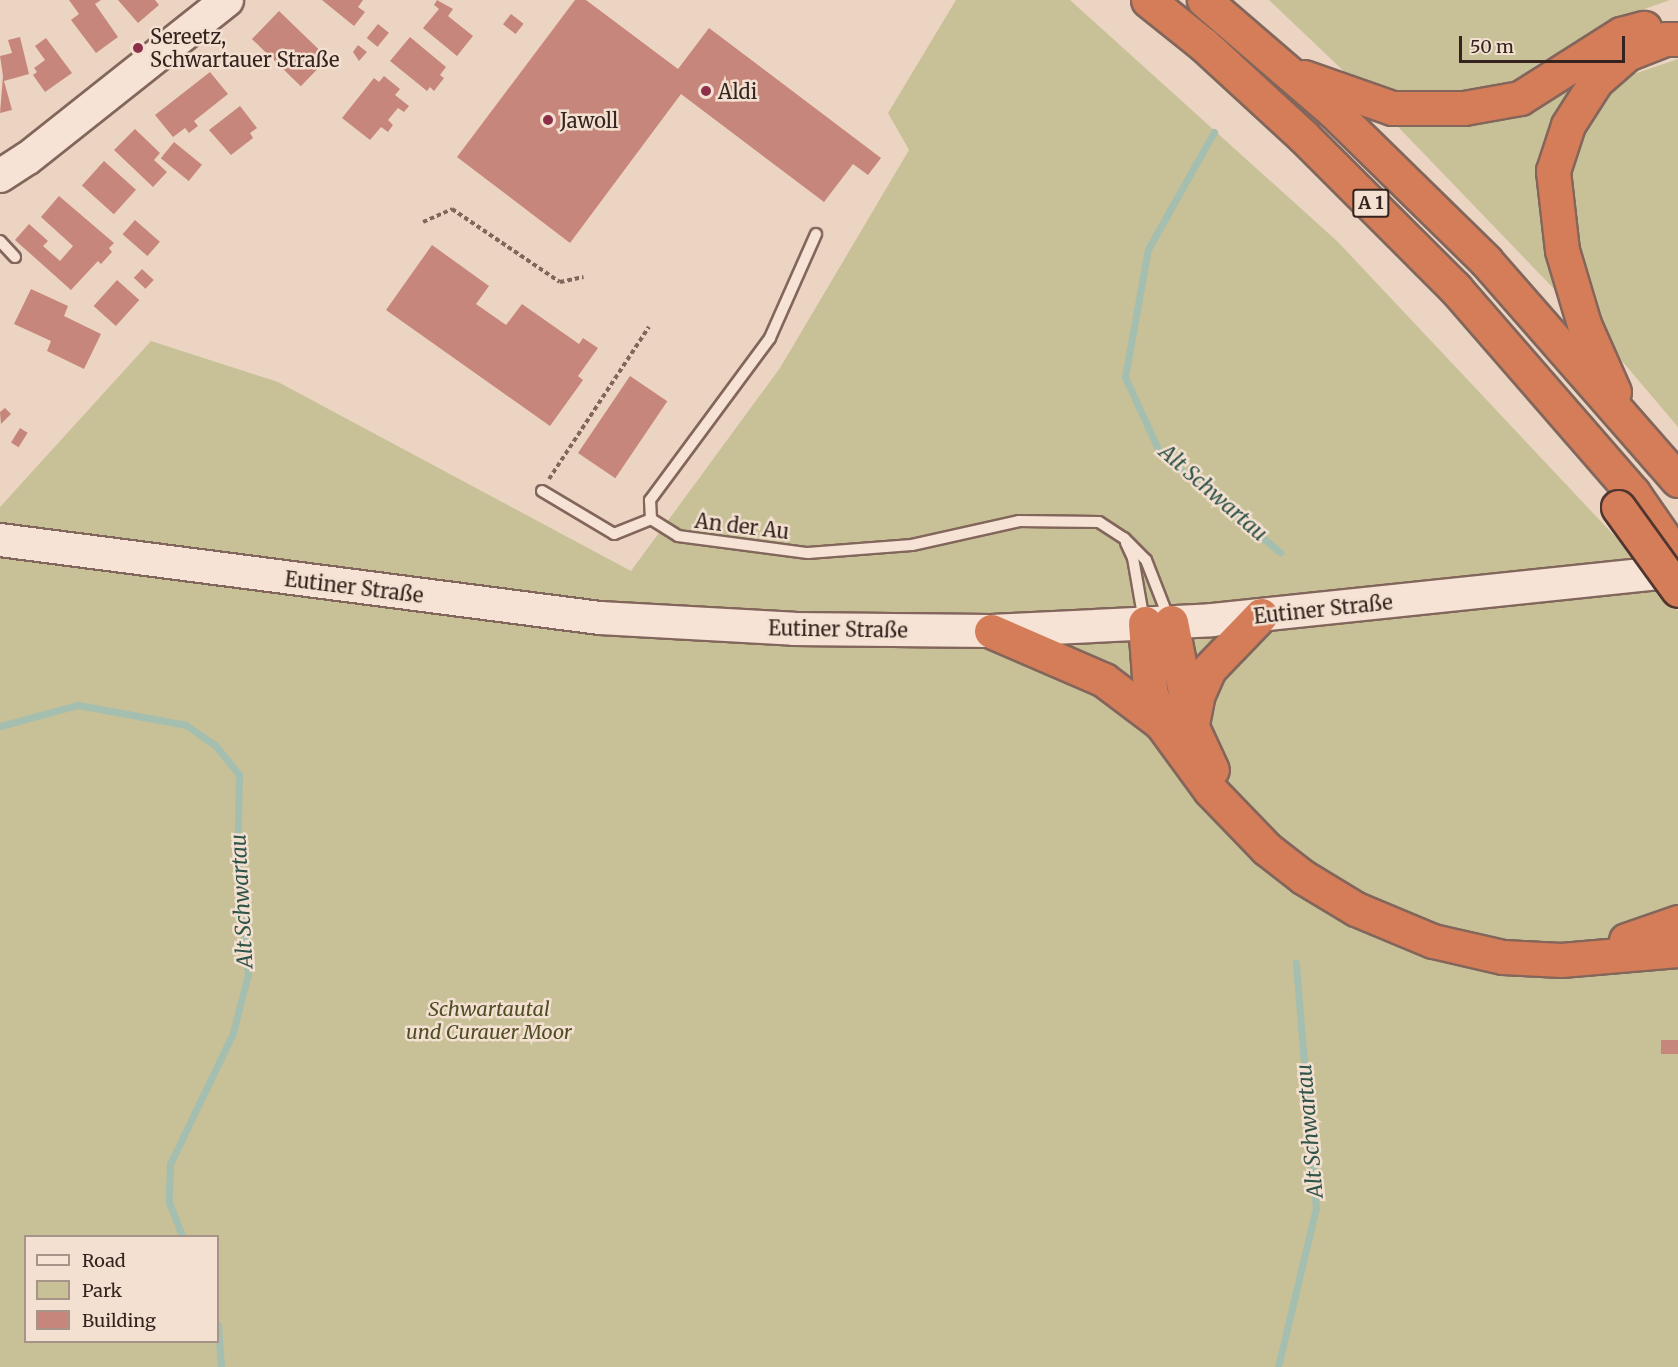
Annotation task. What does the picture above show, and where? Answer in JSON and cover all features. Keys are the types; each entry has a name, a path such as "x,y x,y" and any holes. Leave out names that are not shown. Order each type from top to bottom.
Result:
{"highway":[{"name":"A 1","path":"1148,0 1203,44 1304,137 1439,271 1575,426 1625,500"},
{"name":"A 1","path":"1204,0 1289,71 1486,261 1678,480"},
{"path":"1289,71 1392,108 1464,108 1520,98 1621,34 1678,22"},
{"path":"1627,421 1584,324 1562,250 1553,171 1568,124 1596,81 1627,54 1665,39 1678,39"},
{"path":"1625,500 1678,558"},
{"path":"1625,500 1678,590"},
{"path":"1176,725 1198,694 1209,669 1261,615"},
{"path":"1158,623 1150,690 1220,783 1273,835 1315,870 1371,902 1446,931 1526,946 1575,947 1634,939 1678,922"},
{"path":"991,631 1104,680 1176,725 1210,790 1267,849 1356,909 1433,941 1503,957 1561,960 1678,950"}],"main road":[{"path":"0,176 28,158 227,0"},
{"name":"Eutiner Straße","path":"0,540 600,618 794,629 991,631 1158,623 1261,615 1678,571"}],"lane":[{"path":"542,491 614,534 651,519 650,500 770,338 816,234"},
{"path":"0,242 15,257"},
{"name":"An der Au","path":"651,519 678,536 808,553 912,545 1030,520 1099,522 1124,538 1146,560 1158,623"},
{"path":"1124,538 1158,623"}],"path":[{"path":"181,35 215,66 234,65"},
{"path":"423,222 452,209 560,282 583,277"},
{"path":"542,491 649,327"}],"green space":[{"name":"Schwartautal und Curauer Moor","path":"956,0 1070,0 1338,242 1656,580 1678,611 1678,1367 0,1367 0,507 151,341 278,382 631,571 780,368 909,150 888,113"},
{"path":"1269,0 1670,0 1613,20 1533,67 1600,101 1631,75 1678,59 1678,427 1611,348 1351,78"}],"building":[{"path":"69,0 101,0 95,4 118,37 96,53 71,20 79,14"},
{"path":"118,0 155,0 159,5 138,23"},
{"path":"322,0 363,0 358,7 365,12 354,26"},
{"path":"437,0 453,9 448,16 473,36 457,56 423,28 439,9 434,5"},
{"path":"575,0 586,0 678,69 709,28 881,158 868,175 853,164 824,202 681,94 570,243 457,157"},
{"path":"279,11 328,58 301,86 252,39"},
{"path":"511,14 524,24 516,34 503,24"},
{"path":"378,24 389,33 378,47 367,38"},
{"path":"20,37 29,74 4,81 12,110 0,113 3,76 0,56 12,53 8,40"},
{"path":"410,37 446,67 440,75 444,78 434,91 430,87 427,91 390,61"},
{"path":"46,38 72,73 45,92 33,75 37,72 34,68 45,60 35,46"},
{"path":"358,45 367,52 359,61 353,52"},
{"path":"210,72 228,94 194,121 198,126 189,133 185,128 173,137 155,115"},
{"path":"384,76 400,89 395,95 409,106 404,112 398,108 388,120 393,125 388,132 381,127 370,140 342,118 374,78 379,82"},
{"path":"240,106 257,128 250,133 253,138 231,155 209,130"},
{"path":"135,129 160,153 154,160 167,172 153,187 114,150"},
{"path":"174,142 202,165 189,181 161,158"},
{"path":"104,161 136,190 114,214 82,186"},
{"path":"59,196 114,243 109,248 112,252 101,264 98,261 71,290 15,240 29,224 48,241 43,246 60,261 73,246 41,217"},
{"path":"135,220 160,242 147,256 123,234"},
{"path":"432,245 489,286 476,304 506,325 522,304 579,344 583,338 598,348 578,376 583,380 550,426 386,310"},
{"path":"142,269 154,280 146,289 134,278"},
{"path":"117,280 139,300 116,326 94,306"},
{"path":"31,289 68,306 64,316 101,334 84,369 47,351 51,341 14,324"},
{"path":"630,376 667,401 615,478 578,453"},
{"path":"5,408 11,414 1,424 0,412"},
{"path":"20,428 28,433 19,447 11,442"},
{"path":"1661,1040 1678,1040 1678,1054 1661,1054"}],"waterway":[{"name":"Alt Schwartau","path":"1214,132 1148,249 1125,377 1159,451 1280,552"},
{"name":"Alt Schwartau","path":"0,726 78,705 186,725 215,745 239,775 237,868 248,974 233,1033 170,1164 169,1202 182,1235"},
{"name":"Alt Schwartau","path":"1278,1367 1316,1208 1296,963"},
{"name":"Alt Schwartau","path":"219,1339 221,1367"}],"place":[{"name":"Sereetz, Schwartauer Straße","path":"138,48"},
{"name":"Aldi","path":"706,91"},
{"name":"Jawoll","path":"548,120"}]}
